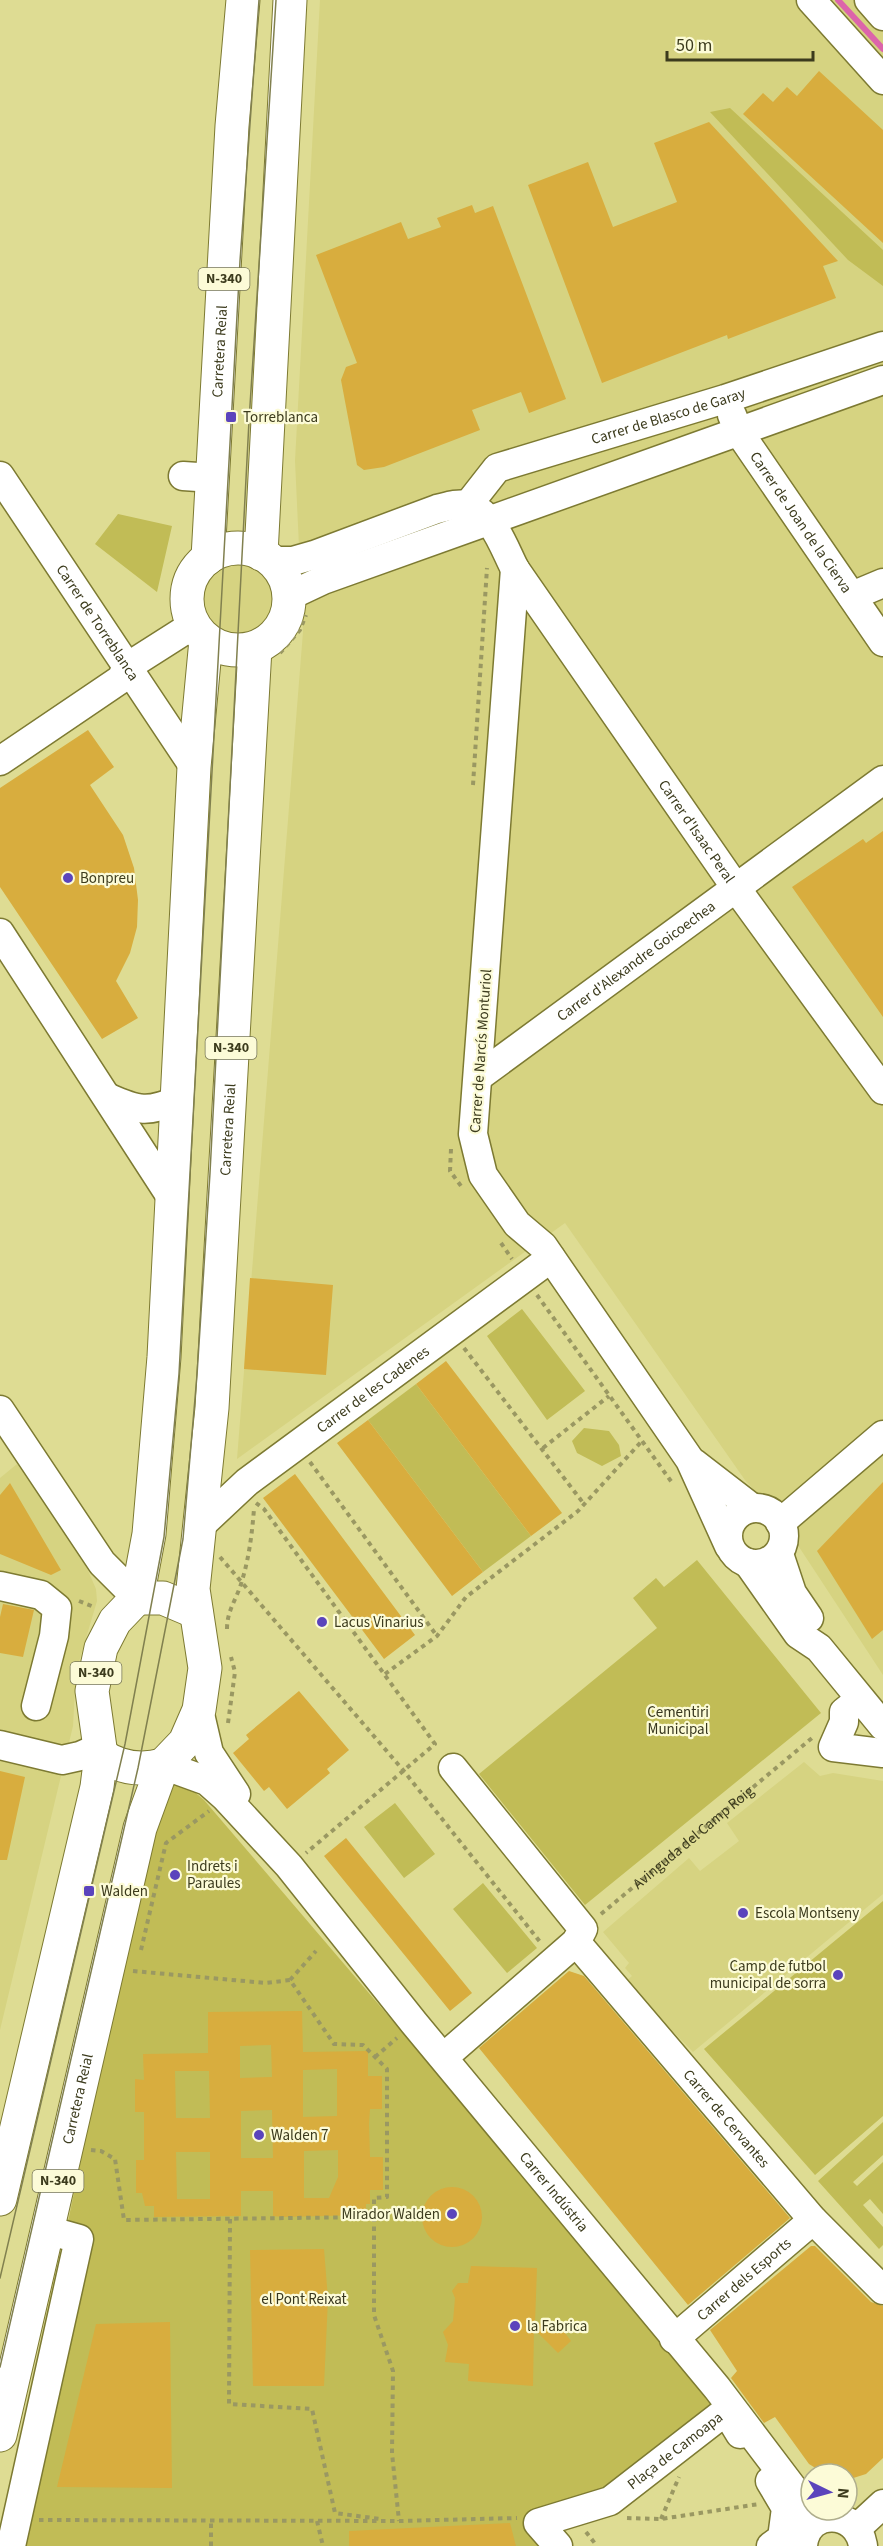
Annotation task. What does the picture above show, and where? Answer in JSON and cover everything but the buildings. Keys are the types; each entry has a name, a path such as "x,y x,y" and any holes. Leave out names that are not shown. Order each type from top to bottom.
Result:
{"main road":[{"name":"Carretera Reial","path":"208,558 198,477 231,151 243,0"},
{"path":"267,558 290,0"},
{"path":"199,632 225,649 244,651 255,648 279,631 285,618 289,596 284,577 267,558 237,548 225,550 208,558"},
{"name":"N-340","path":"2,2181 97,1787 100,1752 92,1691 101,1648 126,1610 146,1554 164,1358 194,767 199,632 187,607 188,588 195,571 208,558"},
{"name":"Carretera Reial","path":"0,2435 140,1828 163,1765 184,1742 199,1710 205,1668 193,1590 212,1408 255,648"},
{"path":"126,1610 163,1598 196,1612"},
{"path":"100,1752 111,1762 129,1768 163,1765"}],"street":[{"path":"811,0 883,80"},
{"path":"869,0 883,16"},
{"name":"Carrer de Blasco de Garay","path":"468,505 498,468 725,399 883,346"},
{"path":"289,596 323,580 883,380"},
{"name":"Carrer de Joan de la Cierva","path":"725,399 739,432 883,642"},
{"name":"Carrer de Torreblanca","path":"0,476 194,767"},
{"path":"267,558 293,561 437,509 468,505 490,522 515,569"},
{"name":"Carrer d'Isaac Peral","path":"515,569 736,888 883,1090"},
{"name":"Carrer de Narcís Monturiol","path":"515,569 473,1134 483,1175 517,1224 543,1246 690,1460 739,1554 798,1634 819,1648 859,1700 883,1726"},
{"path":"852,596 883,583"},
{"path":"0,761 121,679 127,668 199,632"},
{"name":"Carrer d'Alexandre Goicoechea","path":"478,1077 883,780"},
{"path":"0,933 173,1200"},
{"path":"109,1098 136,1110 156,1109 178,1100"},
{"name":"Carrer de les Cadenes","path":"198,1534 247,1482 450,1331 521,1271 551,1258"},
{"path":"0,1410 108,1568 126,1610"},
{"path":"780,1523 883,1435"},
{"path":"690,1460 751,1507"},
{"path":"751,1507 760,1507 780,1523 786,1538 779,1554 765,1564 739,1554 729,1526 734,1517 751,1507"},
{"path":"108,1568 131,1569 146,1554"},
{"name":"Carrer de Narcís Monturiol","path":"779,1554 792,1593 813,1625 819,1648"},
{"path":"0,1586 41,1595 57,1608 54,1636 36,1706"},
{"path":"819,1745 844,1722 844,1712 859,1700"},
{"path":"199,1710 209,1753 289,1866"},
{"path":"0,1745 62,1760 100,1752"},
{"path":"819,1745 883,1753"},
{"path":"163,1765 207,1781 225,1797 289,1866"},
{"name":"Carrer de Cervantes","path":"453,1768 580,1935 813,2220 883,2290"},
{"name":"Carrer Indústria","path":"289,1866 674,2339 717,2388 795,2491 809,2534"},
{"path":"444,2057 580,1935"},
{"name":"Carrer dels Esports","path":"674,2339 813,2220"},
{"path":"14,2533 79,2239 47,2230"},
{"name":"Plaça de Camoapa","path":"555,2517 610,2501 726,2411 786,2508 782,2538 771,2546"},
{"path":"809,2534 825,2517 837,2517 848,2520 860,2537 883,2504"},
{"path":"555,2517 538,2523 558,2546"}],"path":[{"path":"472,796 487,560"},
{"path":"451,1147 450,1171 463,1190"},
{"path":"497,1237 641,1442 680,1493"},
{"path":"450,1331 543,1448 584,1504"},
{"path":"543,1448 609,1396"},
{"path":"385,1674 436,1636 466,1597 584,1504 641,1442"},
{"path":"297,1445 436,1636"},
{"path":"228,1633 230,1607 242,1579 252,1537 254,1493"},
{"path":"249,1496 264,1509 435,1744 289,1866"},
{"path":"198,1534 242,1579 403,1770 554,1960"},
{"path":"227,1729 235,1672 230,1651"},
{"name":"Avinguda del Camp Roig","path":"580,1935 819,1745"},
{"path":"166,1843 212,1808"},
{"path":"132,1971 266,1983 290,1980 316,1951"},
{"path":"290,1980 334,2044 363,2045 387,2069 387,2197 374,2198 374,2315 393,2371 392,2452 399,2521"},
{"path":"66,2148 101,2151 115,2158 124,2220 373,2217"},
{"path":"230,2219 229,2404 312,2409 335,2513 399,2521"},
{"path":"661,2519 782,2501"},
{"path":"14,2533 211,2521 399,2521 555,2517"},
{"path":"211,2521 211,2546"},
{"path":"317,2521 323,2546"}],"shaded area":[{"path":"320,0 883,0 883,1675 782,1521 745,1480 565,1223 237,1459 303,632 295,461"},
{"path":"239,560 254,563 266,571 274,583 277,598 274,613 266,625 254,633 239,636 224,633 212,625 204,613 201,598 204,583 212,571 224,563"},
{"path":"17,1464 83,1559 96,1589 97,1601 76,1672 73,1726 0,2030 0,1478"},
{"name":"Escola Montseny","path":"804,1762 820,1776 833,1773 883,1781 883,1894 693,2052 625,1982 632,1976 625,1968 629,1963 603,1932 689,1858 700,1871 739,1841 727,1823"}],"green space":[{"path":"730,108 883,250 883,286 848,260 710,112"},
{"path":"118,514 172,526 157,592 95,544"},
{"path":"522,1309 585,1391 547,1420 487,1336"},
{"path":"416,1384 531,1536 483,1572 368,1420"},
{"path":"584,1428 609,1431 619,1445 621,1456 602,1466 577,1453 572,1441"},
{"name":"Cementiri Municipal","path":"697,1560 821,1713 585,1905 479,1774 657,1628 633,1598 656,1578 664,1587"},
{"name":"el Pont Reixat","path":"174,1781 190,1788 204,1800 726,2411 610,2501 538,2523 558,2546 0,2546 153,1816"},
{"path":"395,1803 435,1854 404,1878 364,1827"},
{"path":"483,1883 537,1948 507,1973 453,1909"},
{"name":"Camp de futbol municipal de sorra","path":"883,1901 883,2116 815,2175 704,2049"},
{"path":"883,2122 883,2155 853,2182 857,2186 883,2162 883,2214 870,2199 863,2205 883,2227 883,2245 879,2249 818,2181"}],"waterway":[{"path":"838,0 883,49"}],"tram line":[{"path":"0,2278 125,1744 164,1537 179,1374 240,261 259,0"},
{"path":"0,2367 138,1768 183,1539 197,1375 210,1173 249,421 276,0"}],"place":[{"name":"Torreblanca","path":"231,417"},
{"name":"Bonpreu","path":"68,878"},
{"name":"Lacus Vinarius","path":"322,1622"},
{"name":"Indrets i Paraules","path":"175,1875"},
{"name":"Walden","path":"89,1891"},
{"name":"Escola Montseny","path":"743,1913"},
{"name":"Camp de futbol municipal de sorra","path":"838,1975"},
{"name":"Walden 7","path":"259,2135"},
{"name":"Mirador Walden","path":"452,2214"},
{"name":"la Fabrica","path":"515,2326"}]}
